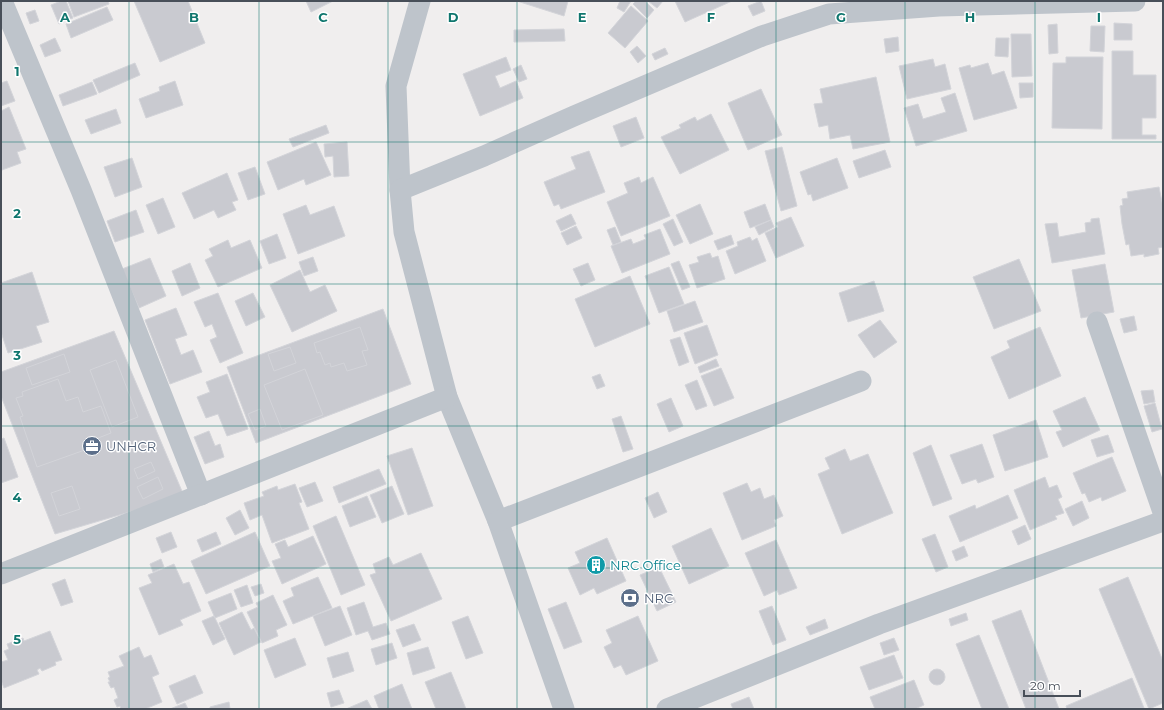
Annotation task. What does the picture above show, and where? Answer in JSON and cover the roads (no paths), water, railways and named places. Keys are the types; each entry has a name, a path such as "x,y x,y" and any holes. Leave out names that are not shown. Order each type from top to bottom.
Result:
{"street":[{"path":"2,1 80,190 201,495"},
{"path":"420,1 396,86 400,190 404,232 447,397 498,521 564,709"},
{"path":"400,190 484,156 762,36 829,14 939,6 1135,1"},
{"path":"1097,322 1163,512"},
{"path":"498,521 861,381"},
{"path":"1,574 447,397"},
{"path":"667,709 879,624 1163,521"}],"place":[{"name":"UNHCR","path":"92,446"},
{"name":"NRC Office","path":"596,565"},
{"name":"NRC","path":"630,598"}]}
